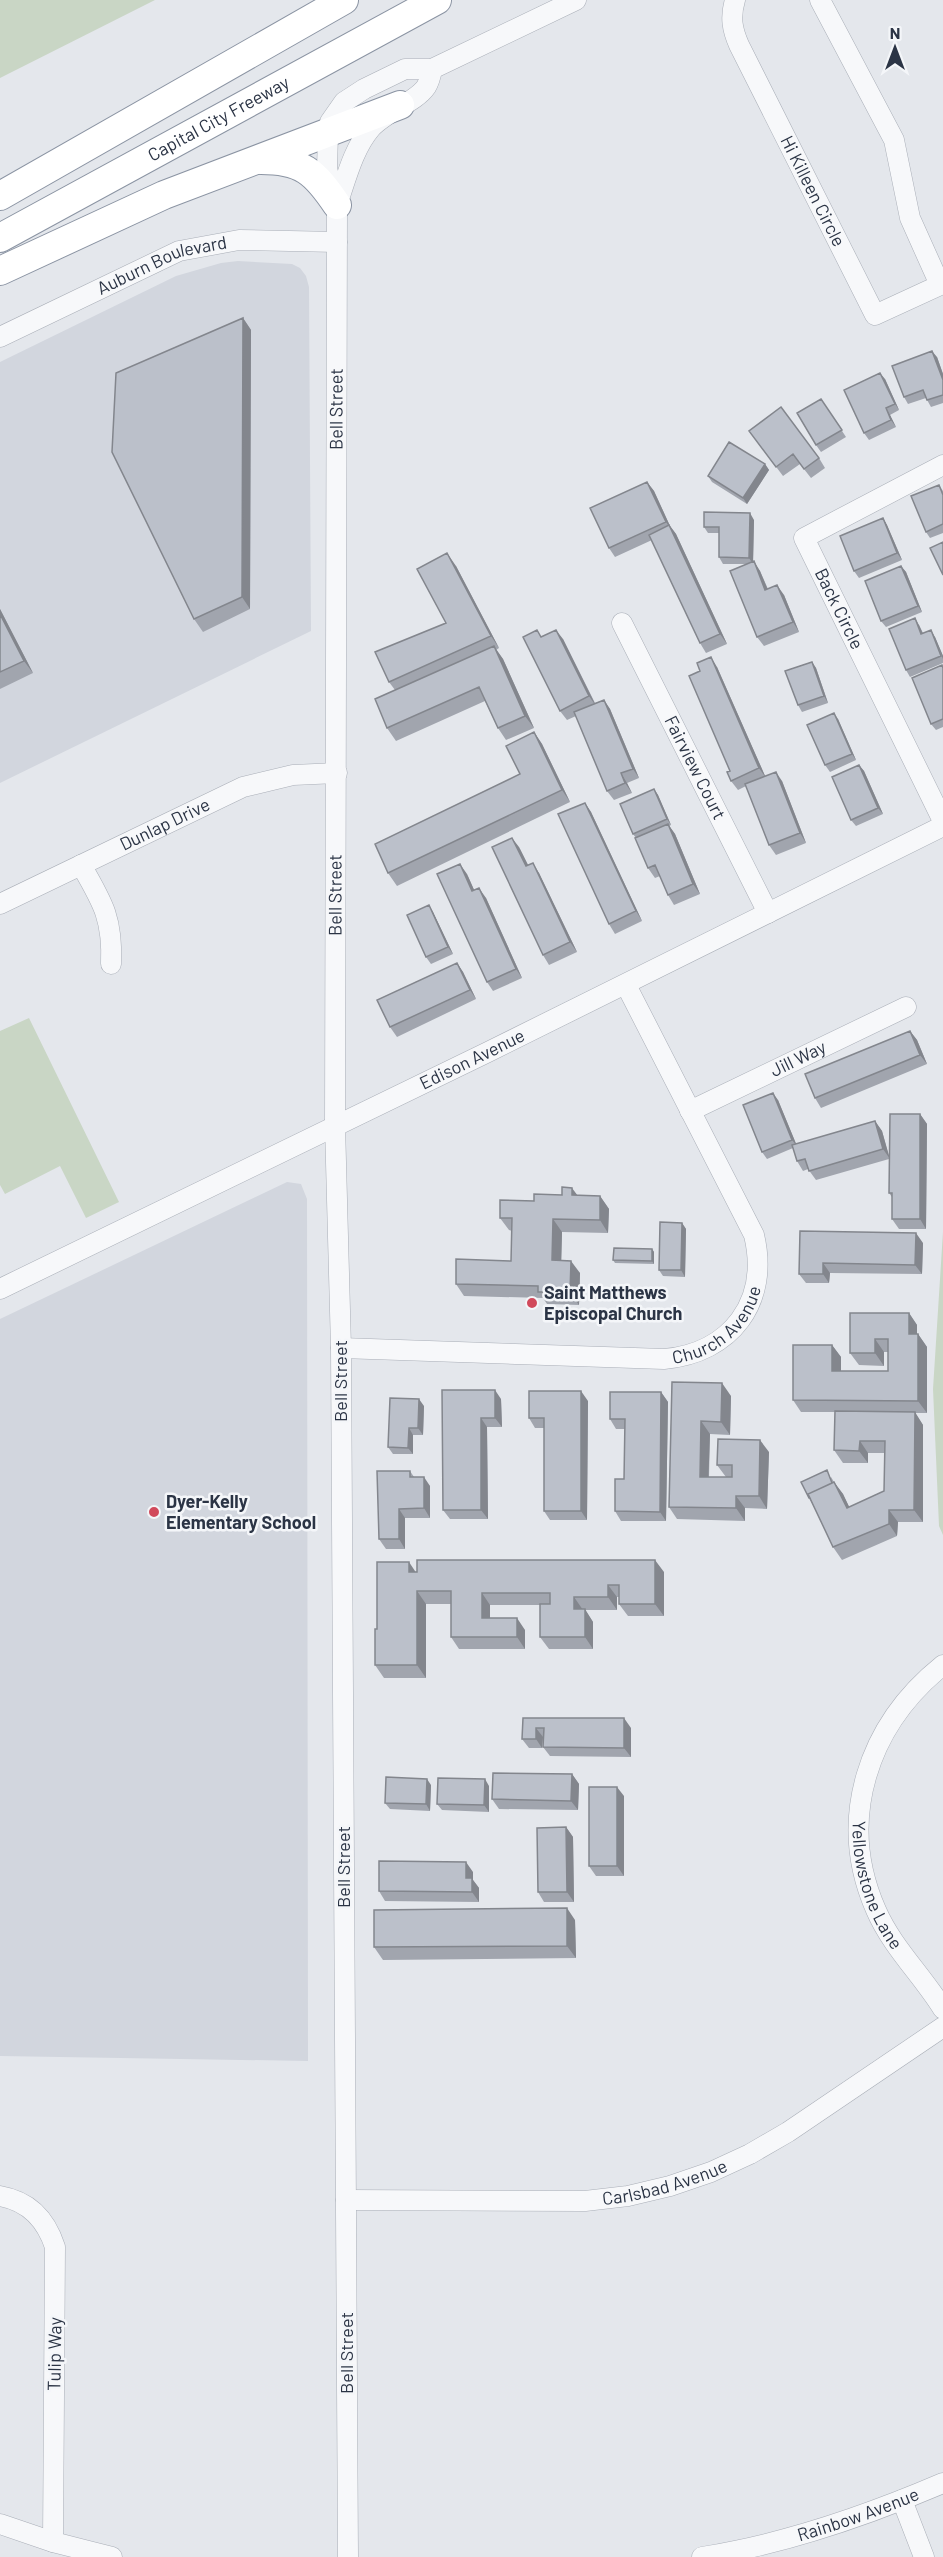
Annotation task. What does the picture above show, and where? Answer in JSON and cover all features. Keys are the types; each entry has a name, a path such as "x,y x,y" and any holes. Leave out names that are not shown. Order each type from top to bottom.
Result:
{"highway":[{"path":"0,195 344,0"},
{"name":"Capital City Freeway","path":"0,238 437,0"},
{"path":"0,271 164,195 400,105"},
{"path":"256,160 286,162 312,173 337,204"}],"street":[{"path":"328,134 330,122 338,109 352,96 405,69 432,69 576,0"},
{"name":"Hi Killeen Circle","path":"735,0 732,30 875,315 940,285 909,219 894,140 820,0"},
{"path":"400,105 419,94 427,86 432,69"},
{"name":"Bell Street","path":"337,204 358,149 370,129 400,105"},
{"name":"Bell Street","path":"328,134 327,169 337,204 336,1125 341,1348 348,2557"},
{"name":"Auburn Boulevard","path":"0,337 179,251 239,240 337,242"},
{"name":"Back Circle","path":"943,465 804,538 943,821"},
{"name":"Fairview Court","path":"622,623 768,913"},
{"name":"Dunlap Drive","path":"0,904 243,787 293,775 337,773"},
{"name":"Edison Avenue","path":"0,1289 626,985 943,826"},
{"path":"81,865 103,902 109,920 112,939 111,964"},
{"name":"Church Avenue","path":"341,1348 664,1359 693,1355 720,1341 741,1320 748,1308 757,1280 758,1250 754,1236 626,985"},
{"name":"Jill Way","path":"690,1111 906,1007"},
{"name":"Yellowstone Lane","path":"943,1665 924,1680 904,1701 875,1748 860,1801 859,1829 866,1885 876,1911 889,1935 943,2009"},
{"name":"Carlsbad Avenue","path":"346,2200 585,2200 628,2196 670,2186 711,2172 750,2154 788,2132 943,2027"},
{"name":"Tulip Way","path":"0,2196 15,2199 34,2210 47,2227 55,2247 53,2542"},
{"name":"Rainbow Avenue","path":"702,2557 792,2537 902,2500 943,2483"},
{"path":"902,2500 924,2557"},
{"path":"0,2524 53,2542 112,2557"}],"shaded area":[{"path":"238,261 292,264 300,268 306,276 309,287 311,631 0,783 0,362 176,276 221,263"},
{"name":"Dyer-Kelly Elementary School","path":"287,1182 301,1184 307,1199 308,2061 0,2056 0,1319"}],"green space":[{"path":"0,0 155,0 0,78"},
{"path":"29,1018 119,1202 86,1218 60,1166 5,1194 0,1185 0,1031"},
{"path":"943,1232 943,1535 939,1526 933,1389"}],"building":[{"path":"243,318 242,597 194,619 112,452 116,373"},
{"path":"932,351 943,380 943,395 927,400 923,390 904,397 892,366"},
{"path":"880,373 895,404 886,408 891,420 864,433 844,390"},
{"path":"821,399 842,430 816,445 797,413"},
{"path":"781,407 819,458 804,469 793,454 776,467 749,431"},
{"path":"729,442 765,464 743,498 708,476"},
{"path":"647,482 666,522 609,548 590,508"},
{"path":"939,485 943,495 943,524 926,532 911,496"},
{"path":"704,512 750,513 749,558 719,557 719,527 704,527"},
{"path":"883,518 897,553 854,571 840,536"},
{"path":"669,525 720,634 700,643 649,535"},
{"path":"943,542 943,575 930,548"},
{"path":"447,553 491,636 389,682 375,652 446,623 417,569"},
{"path":"754,561 765,590 777,585 793,622 757,637 730,571"},
{"path":"901,566 918,606 881,621 865,581"},
{"path":"0,614 24,661 0,672"},
{"path":"915,618 921,634 931,630 941,656 906,670 889,629"},
{"path":"537,630 541,637 556,630 589,696 560,711 523,637"},
{"path":"494,646 525,716 498,728 479,687 387,728 375,699"},
{"path":"711,657 759,768 731,781 727,772 730,771 689,676 700,671 697,663"},
{"path":"812,662 824,696 798,705 785,671"},
{"path":"942,665 943,719 931,724 912,678"},
{"path":"604,700 633,769 621,773 625,783 607,791 574,712"},
{"path":"834,713 852,754 825,765 807,725"},
{"path":"534,732 562,790 388,873 375,844 520,774 506,746"},
{"path":"859,765 878,808 851,820 832,777"},
{"path":"776,772 800,833 769,845 745,784"},
{"path":"654,789 667,819 633,834 620,804"},
{"path":"585,803 636,911 609,924 558,814"},
{"path":"668,824 693,884 668,895 655,865 648,868 635,838"},
{"path":"512,838 526,866 533,863 570,942 543,955 492,847"},
{"path":"460,864 472,891 479,888 516,969 487,982 437,874"},
{"path":"429,905 448,947 426,957 407,915"},
{"path":"457,963 470,990 390,1027 377,1000"},
{"path":"910,1031 920,1055 815,1098 805,1074"},
{"path":"773,1093 792,1140 762,1152 743,1105"},
{"path":"890,1114 920,1114 920,1219 892,1219 892,1193 889,1193"},
{"path":"875,1121 883,1149 809,1171 805,1159 797,1161 792,1145"},
{"path":"562,1187 572,1188 572,1195 600,1196 600,1220 553,1219 552,1260 571,1261 570,1292 538,1292 538,1286 456,1284 456,1259 511,1261 512,1218 500,1218 500,1200 534,1201 534,1194 562,1195"},
{"path":"660,1222 682,1223 681,1270 659,1270"},
{"path":"800,1231 916,1233 915,1265 823,1263 823,1274 799,1274"},
{"path":"614,1248 652,1249 652,1261 613,1260"},
{"path":"850,1313 909,1313 909,1334 918,1334 918,1401 793,1400 793,1345 832,1345 832,1371 888,1371 888,1339 875,1339 875,1353 850,1353"},
{"path":"672,1382 722,1383 721,1422 701,1421 700,1477 732,1477 732,1465 717,1465 718,1439 760,1440 759,1496 736,1496 736,1508 669,1507"},
{"path":"442,1390 495,1390 495,1418 481,1418 481,1510 443,1510"},
{"path":"529,1391 581,1391 581,1511 544,1511 544,1418 529,1418"},
{"path":"610,1392 661,1392 660,1512 615,1511 615,1479 624,1479 625,1419 610,1419"},
{"path":"390,1398 419,1399 418,1428 409,1428 408,1448 388,1447"},
{"path":"835,1411 915,1412 914,1510 889,1510 889,1524 833,1547 808,1494 834,1482 847,1508 884,1491 885,1441 860,1441 859,1451 834,1450"},
{"path":"827,1470 832,1483 808,1494 809,1498 801,1482"},
{"path":"377,1471 410,1471 410,1477 424,1477 424,1508 399,1509 399,1539 379,1539"},
{"path":"417,1560 655,1560 655,1604 619,1604 619,1585 608,1585 608,1597 574,1597 574,1609 585,1609 585,1637 540,1637 540,1604 550,1604 550,1593 482,1593 482,1618 517,1618 517,1637 451,1637 451,1591 417,1591 417,1665 375,1665 377,1562 409,1562 409,1572 417,1572"},
{"path":"523,1718 624,1718 624,1748 543,1747 544,1728 536,1728 536,1739 522,1739"},
{"path":"493,1773 572,1774 571,1801 492,1799"},
{"path":"386,1777 427,1779 426,1804 385,1803"},
{"path":"438,1778 485,1779 484,1805 437,1804"},
{"path":"589,1787 617,1787 617,1866 589,1866"},
{"path":"566,1827 567,1892 538,1892 537,1828"},
{"path":"379,1861 466,1862 466,1878 472,1878 472,1892 379,1891"},
{"path":"567,1908 567,1946 374,1947 374,1910"}],"place":[{"name":"Saint Matthews Episcopal Church","path":"532,1303"},
{"name":"Dyer-Kelly Elementary School","path":"154,1512"}]}
